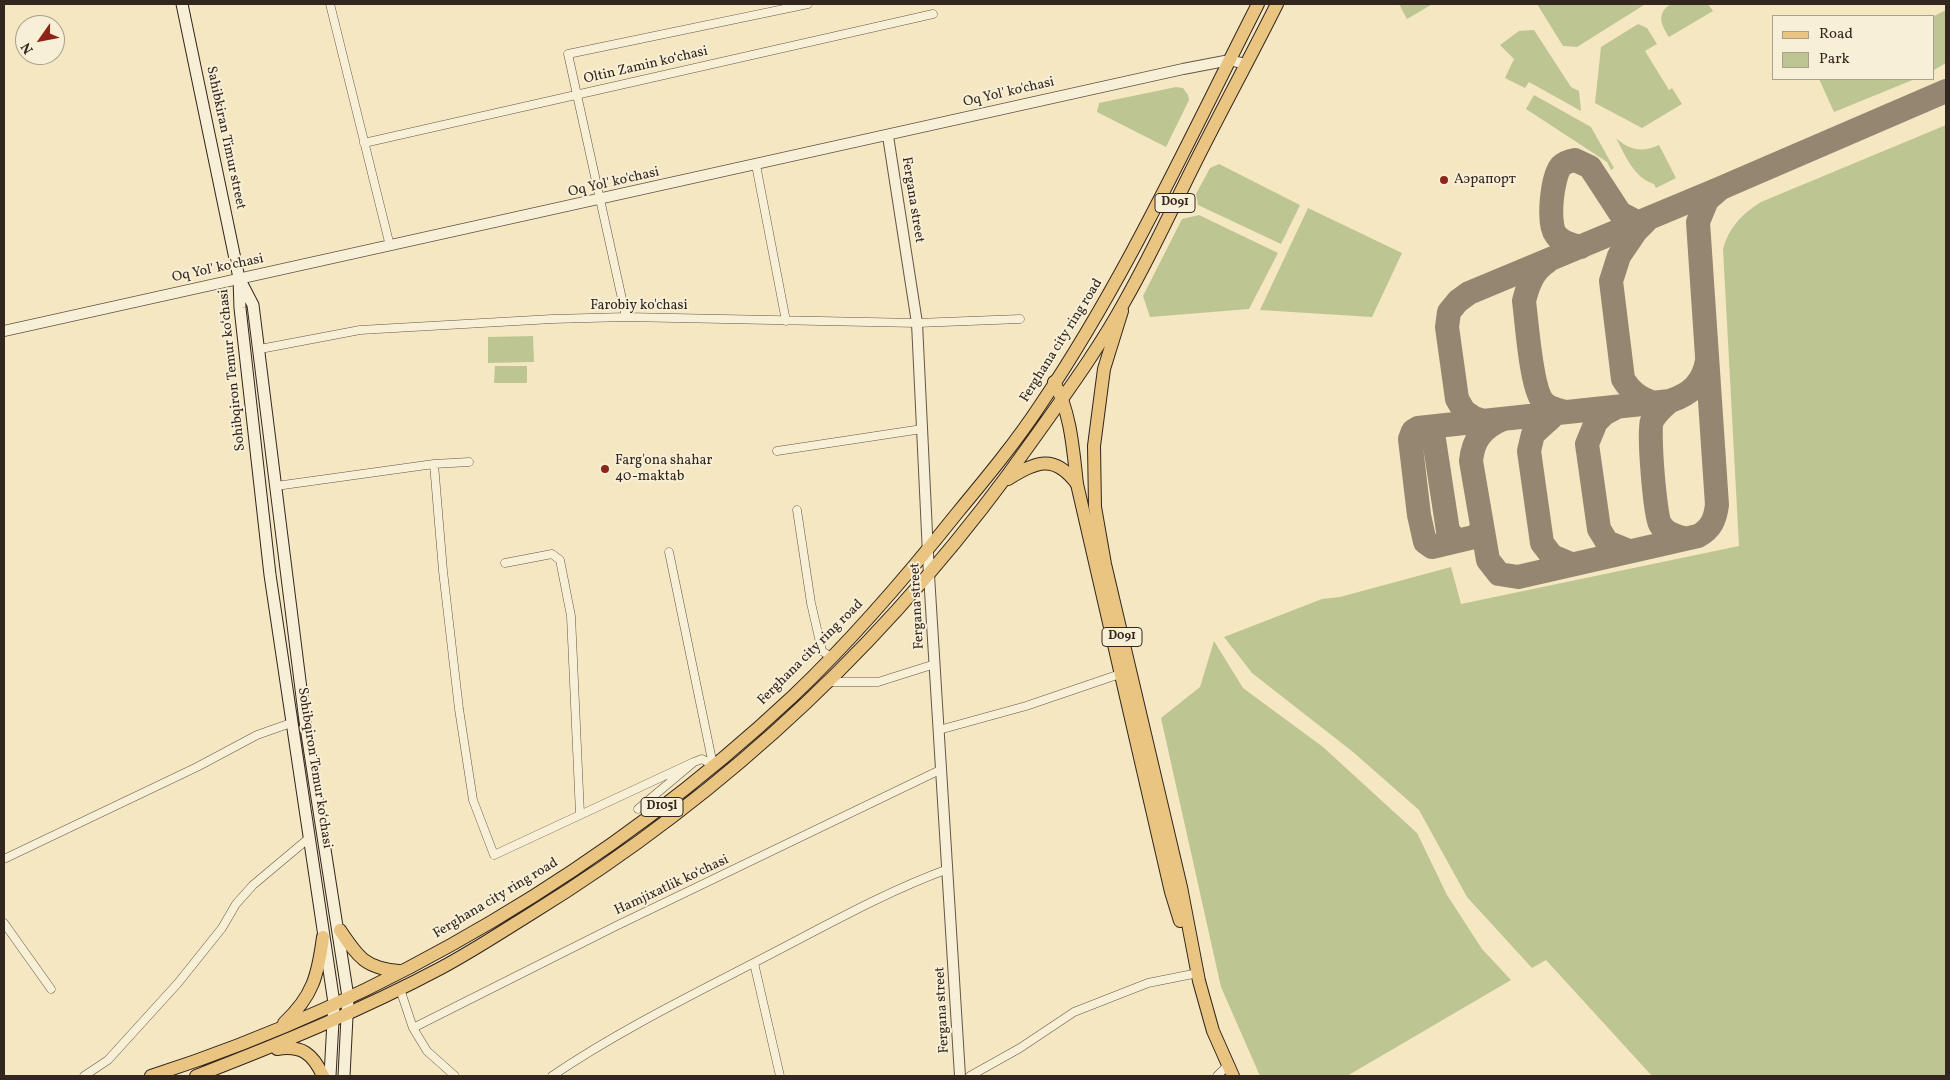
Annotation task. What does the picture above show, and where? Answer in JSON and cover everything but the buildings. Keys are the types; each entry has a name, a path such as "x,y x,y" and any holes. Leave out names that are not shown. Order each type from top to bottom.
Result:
{"main road":[{"name":"Sahibkiran Timur street","path":"182,4 239,278"},
{"name":"Ferghana city ring road","path":"151,1076 275,1030 348,997 399,972 480,927 641,824 794,695 831,658 929,549 1042,403 1110,295 1258,4"},
{"name":"D091","path":"1062,398 1126,300 1277,4"},
{"name":"Sohibqiron Temur koʻchasi","path":"239,278 253,306 260,349 305,721 340,930 349,1014 344,1076"},
{"name":"Sohibqiron Temur koʻchasi","path":"239,278 240,308 270,575 334,1003 330,1076"},
{"name":"D091","path":"1126,300 1104,369 1094,446 1096,507 1105,564 1180,887 1198,973 1213,1030 1230,1071"},
{"name":"D091","path":"1054,382 1062,398 1071,433 1077,484 1171,892 1198,973"},
{"name":"D105l","path":"196,1076 260,1052 349,1014 400,989 478,946 612,862 723,777 799,712 830,682 929,575 1004,482 1062,398"},
{"path":"1004,482 1025,469 1043,462 1053,463 1069,473 1077,484"},
{"path":"340,930 354,951 370,965 399,972"},
{"path":"275,1030 302,1005 311,991 320,964 323,937"},
{"path":"260,1052 290,1047 300,1050 314,1059 323,1076"}],"street":[{"path":"330,4 390,246"},
{"path":"626,317 568,54 808,4"},
{"name":"Oltin Zamin koʻchasi","path":"364,142 933,14"},
{"name":"Oq Yol' ko'chasi","path":"4,331 601,200 1137,79 1230,60"},
{"path":"1230,60 1245,64"},
{"name":"Fergana street","path":"888,136 917,323 929,575 960,1076"},
{"path":"756,165 786,320"},
{"name":"Farobiy ko'chasi","path":"260,349 360,330 443,323 626,317 917,323 1020,319"},
{"path":"777,451 922,429"},
{"path":"276,486 434,464 469,462"},
{"path":"434,464 443,572 459,709 474,800 494,855 694,762 702,759 713,765"},
{"path":"797,510 811,602 822,651 831,658"},
{"path":"669,552 713,765"},
{"path":"505,563 552,554 560,560 571,616 580,814"},
{"path":"830,682 878,682 935,664"},
{"path":"939,730 1026,706 1120,674"},
{"path":"4,859 198,768 257,735 291,723"},
{"path":"638,808 694,762"},
{"name":"Hamjixatlik koʻchasi","path":"413,1028 616,926 942,769"},
{"path":"84,1076 108,1060 178,983 222,928 236,904 253,885 309,838"},
{"path":"552,1076 630,1028 754,963 905,885 948,869"},
{"path":"4,922 51,989"},
{"path":"754,963 780,1076"},
{"path":"970,1076 1074,1012 1148,983 1198,973"},
{"path":"400,989 413,1028 427,1051 454,1076"},
{"path":"1217,1076 1230,1071"}],"green space":[{"path":"1399,4 1430,4 1431,5 1407,19"},
{"path":"1537,4 1644,5 1577,47 1563,46"},
{"path":"1671,4 1708,4 1713,11 1669,37 1661,19 1663,11"},
{"path":"1946,10 1946,63 1935,69 1935,16"},
{"path":"1638,24 1647,28 1657,44 1645,51 1669,90 1672,88 1682,104 1642,128 1595,103 1601,47"},
{"path":"1534,30 1571,87 1579,91 1581,111 1529,82 1525,88 1505,78 1514,59 1500,45 1519,31"},
{"path":"1819,80 1913,80 1834,112"},
{"path":"1176,87 1183,88 1189,100 1166,147 1097,112 1099,103"},
{"path":"1534,95 1591,127 1614,168 1611,170 1607,162 1526,109"},
{"path":"1946,125 1946,1076 1652,1076 1546,960 1532,968 1467,897 1419,810 1353,752 1252,673 1224,637 1322,599 1340,597 1451,567 1461,604 1739,546 1723,249 1729,234 1742,216 1761,202"},
{"path":"1616,138 1631,148 1636,149 1647,149 1659,145 1676,178 1656,188 1654,184 1641,177 1636,171"},
{"path":"1219,164 1300,205 1281,244 1198,205 1196,194 1210,168"},
{"path":"1308,208 1402,253 1372,317 1260,310"},
{"path":"1199,215 1278,253 1249,309 1150,317 1143,296 1182,219"},
{"path":"533,336 534,362 488,363 488,337"},
{"path":"495,366 527,366 527,383 494,383"},
{"path":"1214,641 1243,688 1323,747 1417,833 1447,895 1482,949 1511,980 1347,1076 1260,1076 1221,987 1161,718 1200,687"}],"taxiway":[{"path":"1721,188 1946,91"},
{"path":"1581,247 1561,240 1553,229 1551,211 1555,180 1561,166 1568,162 1575,160 1590,167 1620,213 1639,223"},
{"path":"1503,419 1489,426 1476,441 1471,461 1488,560 1499,574 1518,577 1698,536 1709,527 1714,520 1717,505 1698,222 1707,200 1721,188 1469,293 1458,301 1449,312 1447,327 1457,399 1464,411 1474,418 1483,421 1670,401 1684,395 1695,387 1702,376 1707,361"},
{"path":"1646,221 1636,231 1619,256 1611,281 1623,379 1636,394 1654,403"},
{"path":"1547,262 1532,279 1524,301 1528,340 1533,371 1540,396 1549,407 1566,412"},
{"path":"1670,401 1652,421 1651,456 1654,490 1660,524 1668,532 1686,539"},
{"path":"1617,407 1604,414 1596,422 1587,444 1599,529 1607,542 1629,551"},
{"path":"1555,414 1533,434 1529,451 1542,543 1552,556 1571,564"},
{"path":"1481,531 1474,537 1432,547 1425,542 1419,515 1410,439 1413,431 1418,428 1483,421"},
{"path":"1437,426 1433,433 1448,531 1457,541"}],"place":[{"name":"Аэрапорт","path":"1444,180"},
{"name":"Farg'ona shahar 40-maktab","path":"605,469"}]}
